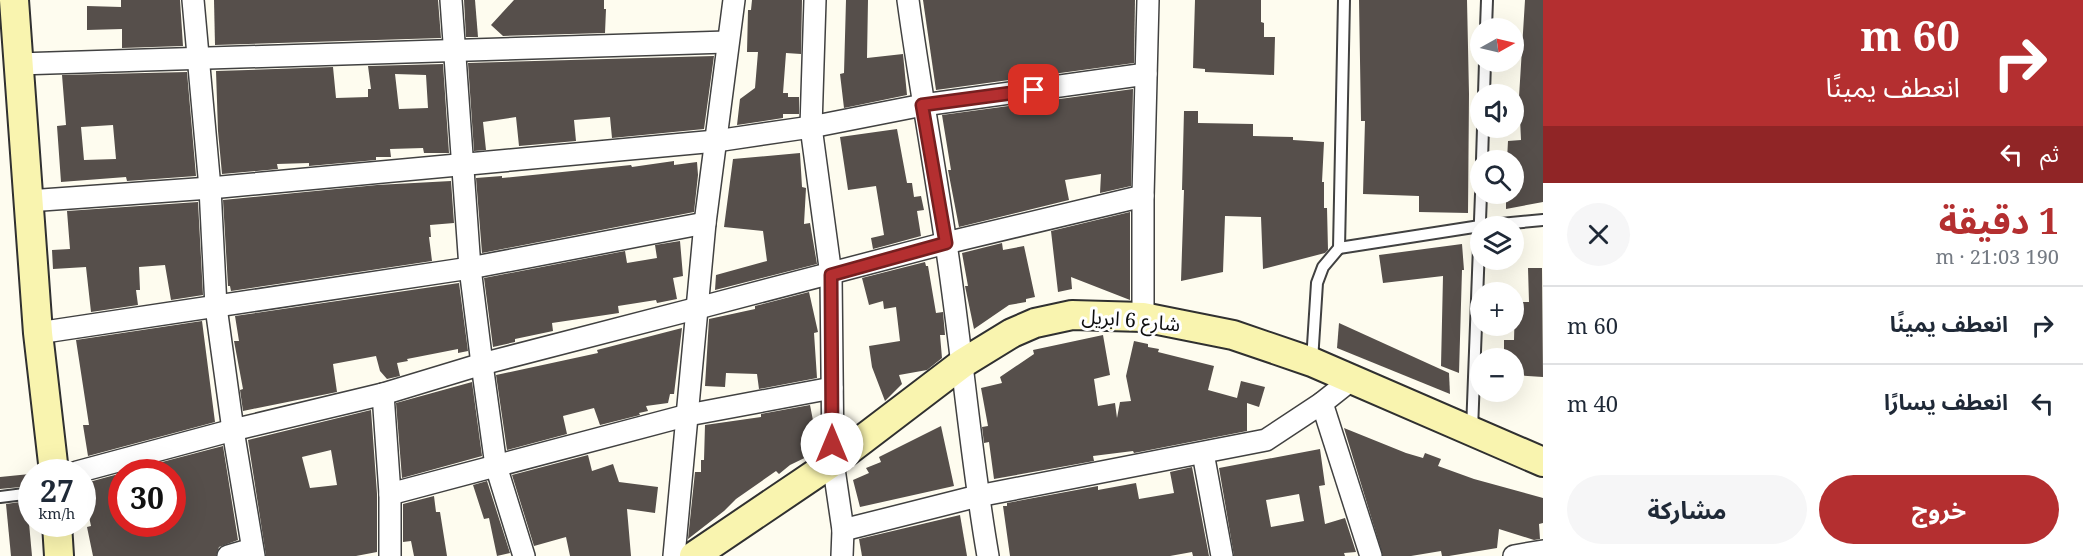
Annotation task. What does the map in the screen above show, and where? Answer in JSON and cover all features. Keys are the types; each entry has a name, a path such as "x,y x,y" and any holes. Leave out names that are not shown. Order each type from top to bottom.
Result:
{"street":[{"path":"14,0 38,333 53,459"},
{"path":"194,0 210,188 216,307 253,553 228,556"},
{"path":"451,0 470,268 482,364 496,466 524,556"},
{"path":"674,556 705,223 734,0"},
{"path":"815,0 811,127 831,275 833,462 843,530 842,556"},
{"path":"908,0 922,105 946,243 963,363 978,496 988,556"},
{"path":"1143,317 1143,196 1148,0"},
{"path":"18,64 727,42"},
{"path":"28,201 210,188 716,141 811,127 922,105 1146,74"},
{"path":"96,467 233,430 383,394 482,364 831,275 946,243 1143,196"},
{"path":"38,333 470,268 705,223"},
{"name":"شارع 6 ابريل","path":"694,556 833,462 963,363 1012,333 1035,323 1072,315 1143,317 1233,335 1312,362 1543,462"},
{"path":"843,530 978,496 1266,440 1322,403 1351,380"},
{"path":"390,494 688,415 832,388"},
{"path":"383,394 390,494 390,556"},
{"path":"1322,403 1371,556"},
{"path":"1203,453 1222,556"},
{"path":"58,537 59,556"},
{"path":"1514,556 1543,551"}],"lane":[{"path":"1340,248 1344,0"},
{"path":"1486,0 1486,18"},
{"path":"1524,222 1543,220"},
{"path":"1312,362 1317,283 1323,267 1340,248 1470,228"},
{"path":"1472,432 1478,270"},
{"path":"0,497 18,495"}],"building":[{"path":"121,0 180,0 183,46 122,48 122,29 87,30 87,6 121,7"},
{"path":"214,0 438,0 441,38 215,45"},
{"path":"464,0 475,0 478,37 466,37"},
{"path":"514,0 604,0 605,33 503,36 491,25"},
{"path":"752,0 802,0 801,54 786,53 783,93 788,93 788,97 799,97 799,114 783,114 783,118 737,125 740,99 755,88 758,52 747,52 748,10 751,10"},
{"path":"846,0 868,0 867,58 903,54 907,95 844,108 840,74 844,73"},
{"path":"923,0 1135,0 1134,63 936,90"},
{"path":"1195,0 1261,0 1264,37 1275,37 1274,75 1205,72 1205,69 1193,68"},
{"path":"1359,0 1467,0 1468,213 1419,212 1419,196 1363,194 1365,121 1361,121"},
{"path":"1525,0 1543,0 1543,202 1506,209 1506,204 1524,204 1524,150 1508,150 1508,141 1524,138 1524,84 1520,84 1521,72 1524,72"},
{"path":"714,56 704,129 612,138 610,117 574,120 576,141 519,146 516,117 483,122 486,150 474,151 468,63"},
{"path":"443,64 449,153 424,153 423,148 390,149 391,157 376,157 376,160 309,166 309,163 277,164 278,169 222,174 216,71 333,67 336,98 368,97 368,89 371,89 368,66","holes":["395,74 426,75 428,108 399,109"]},
{"path":"187,72 196,176 127,181 126,177 61,182 57,126 66,125 62,75","holes":["113,125 116,159 84,160 81,127"]},
{"path":"1133,89 1131,186 1100,193 1101,174 1065,180 1069,200 959,227 948,170 951,170 942,115"},
{"path":"1184,111 1198,111 1198,123 1253,124 1253,136 1293,137 1293,140 1324,142 1322,182 1324,182 1324,208 1327,208 1328,250 1325,253 1263,269 1261,217 1225,216 1223,272 1181,281"},
{"path":"897,129 907,183 912,183 914,197 921,196 924,210 917,211 921,236 873,249 871,238 884,235 876,186 848,190 840,137"},
{"path":"800,153 802,187 806,188 804,224 810,223 817,264 715,290 716,275 767,261 763,231 724,227 733,159"},
{"path":"674,161 674,165 697,162 694,212 482,253 476,178 502,176 502,178 631,165 632,167"},
{"path":"451,181 454,223 430,225 432,261 231,291 228,286 223,200 377,185"},
{"path":"198,202 203,295 171,300 165,265 139,267 140,290 136,290 138,305 91,312 86,267 53,269 52,250 70,249 67,211"},
{"path":"1130,212 1130,300 1071,277 1072,289 1058,292 1051,231"},
{"path":"680,241 683,276 673,278 677,299 618,306 619,313 552,323 553,331 515,339 515,342 493,347 484,278 625,251 627,263 657,258 655,245"},
{"path":"1002,243 1003,250 1024,246 1035,297 1026,299 1026,302 1009,305 974,329 965,286 968,286 962,253"},
{"path":"1462,244 1464,270 1462,270 1459,373 1441,366 1443,276 1383,283 1379,255"},
{"path":"925,262 928,266 936,313 943,312 945,335 940,335 942,358 927,370 899,375 902,384 885,401 872,367 869,346 900,341 896,307 884,309 883,301 869,305 862,278"},
{"path":"1528,268 1542,268 1543,377 1524,376 1524,348 1504,348 1504,340 1514,340 1514,336 1524,336 1524,302 1529,302"},
{"path":"459,283 468,351 458,353 458,349 407,359 408,361 397,363 400,376 387,379 380,371 376,356 333,364 337,392 243,411 240,390 243,389 234,341 239,341 235,316"},
{"path":"809,292 818,332 814,333 817,378 759,389 757,374 726,373 725,387 705,386 709,319 755,309 755,306"},
{"path":"202,321 215,422 88,456 83,425 89,425 76,340"},
{"path":"1339,323 1449,373 1450,394 1337,348"},
{"path":"682,328 674,394 670,394 668,403 646,406 648,411 639,413 640,415 600,425 594,408 563,416 567,434 507,450 496,375 598,353 597,350"},
{"path":"1103,335 1110,375 1094,379 1098,406 1115,403 1117,418 1120,402 1131,401 1126,376 1134,341 1159,349 1158,352 1214,366 1208,390 1237,398 1241,381 1265,387 1259,407 1247,403 1247,431 1134,453 1133,451 1093,456 1094,461 994,479 989,442 984,443 982,427 988,426 981,388 1002,383 1000,377 1034,354 1033,350"},
{"path":"472,382 482,456 402,478 396,403"},
{"path":"810,405 819,451 790,465 779,474 776,471 736,499 688,539 695,472 701,472 701,460 704,460 705,425 761,417 761,414"},
{"path":"371,410 377,494 377,552 356,556 266,556 248,440","holes":["331,450 337,485 310,488 302,457"]},
{"path":"941,426 954,486 860,507 853,480 869,473 866,468 881,462 879,457"},
{"path":"1344,428 1406,453 1423,458 1425,453 1441,459 1438,466 1474,479 1543,498 1543,523 1539,524 1540,539 1534,540 1499,529 1497,548 1449,556 1442,556 1441,551 1411,556 1383,556"},
{"path":"223,446 238,540 219,547 216,556 93,556 89,537 96,537 96,480 108,477 108,537 186,537 186,459 174,459"},
{"path":"1320,449 1325,485 1319,486 1325,524 1345,518 1356,552 1344,553 1345,556 1234,556 1219,468","holes":["1299,494 1304,521 1271,527 1266,500"]},
{"path":"588,455 592,471 613,464 619,482 658,487 655,513 627,509 631,556 570,556 566,537 534,546 512,475"},
{"path":"1192,467 1209,556 1193,556 1192,552 1170,556 1010,556 1003,506 1007,506 1007,503 1098,486 1098,490 1136,483 1139,499 1174,493 1170,472"},
{"path":"18,475 18,487 0,489 0,477"},
{"path":"487,481 510,553 497,556 489,518 484,519 473,485"},
{"path":"434,496 436,512 440,512 447,556 414,556 411,541 403,542 403,504"},
{"path":"18,502 18,537 30,537 32,556 11,556 6,504"},
{"path":"960,515 967,556 862,556 859,539"}],"route":[{"path":"832,444 831,275 946,243 922,105 1034,90"}]}
